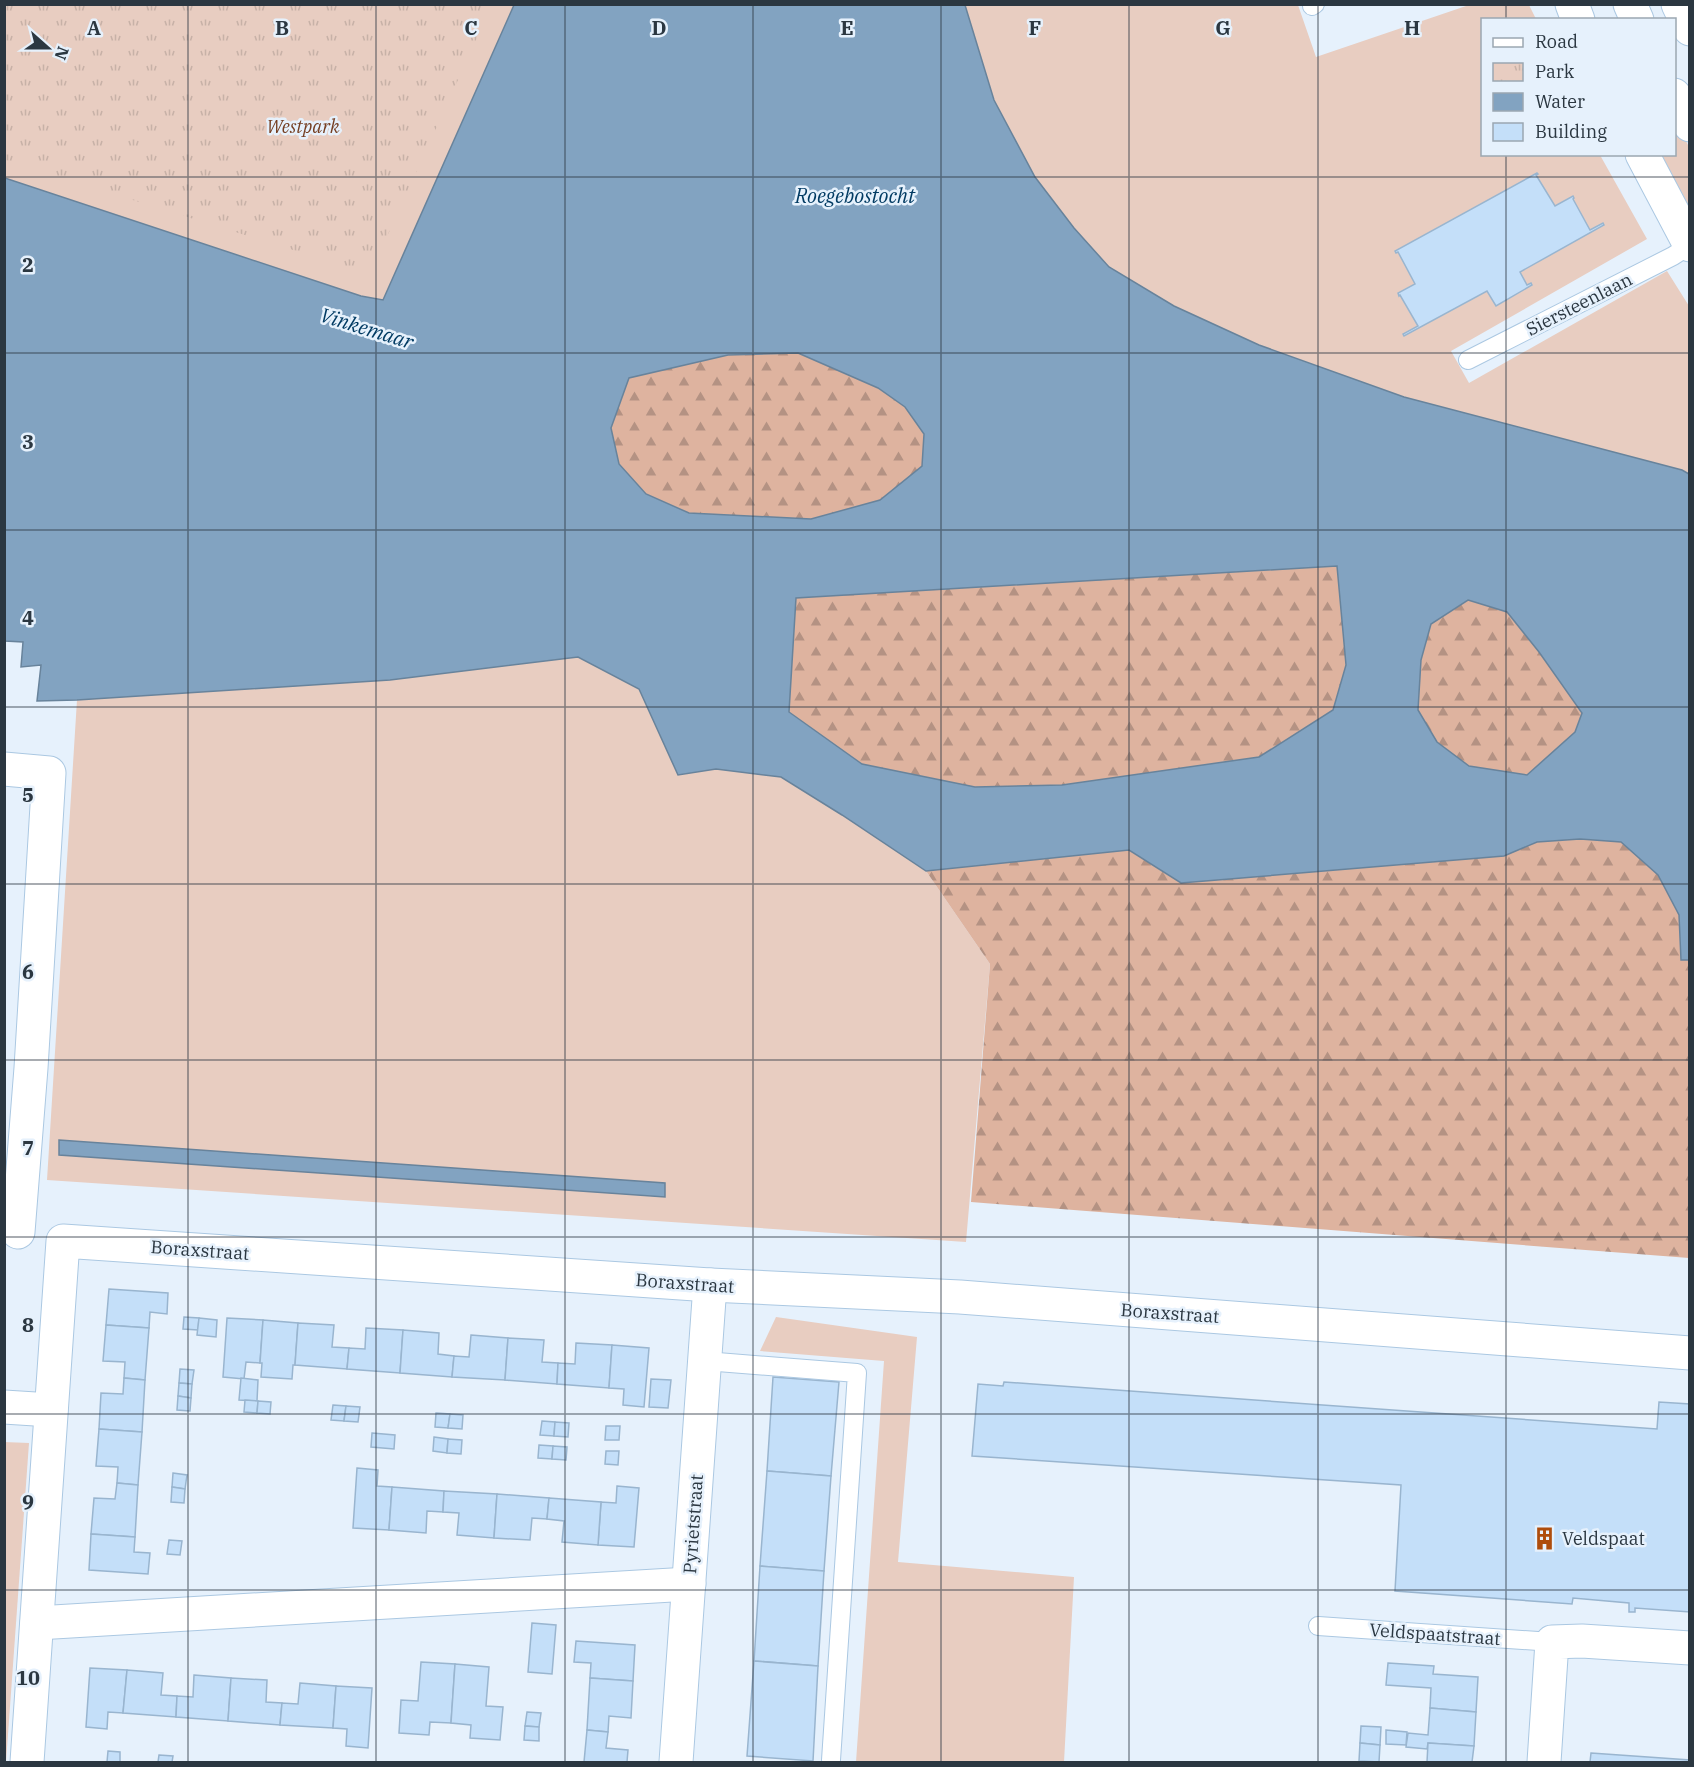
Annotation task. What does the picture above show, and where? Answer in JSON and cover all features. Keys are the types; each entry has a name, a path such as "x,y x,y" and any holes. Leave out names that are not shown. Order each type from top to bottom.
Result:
{"street":[{"path":"1630,4 1636,18"},
{"path":"1678,4 1689,29"},
{"path":"1676,99 1689,125"},
{"name":"Siersteenlaan","path":"1643,156 1689,245"},
{"path":"4,769 49,773 41,1067 34,1187 22,1233"},
{"name":"Boraxstraat","path":"27,1762 63,1241 710,1285 960,1297 1689,1353"},
{"name":"Pyrietstraat","path":"676,1762 710,1285"},
{"path":"4,1407 51,1410"},
{"path":"36,1623 689,1584"},
{"name":"Veldspaatstraat","path":"1552,1642 1582,1641 1689,1647"},
{"path":"1544,1762 1552,1642"}],"lane":[{"name":"Siersteenlaan","path":"1468,360 1673,256 1689,245"},
{"path":"705,1361 856,1373 831,1760"},
{"name":"Veldspaatstraat","path":"1318,1626 1552,1642"}],"green space":[{"name":"Westpark","path":"5,4 492,5 370,274 5,160"},
{"name":"Westpark","path":"231,5 514,5 383,300 361,296 5,178 5,23"},
{"path":"965,5 1298,5 1316,57 1469,5 1529,5 1536,18 1481,18 1481,156 1601,156 1647,239 1451,351 1469,383 1667,271 1689,306 1689,474 1682,470 1404,397 1259,345 1174,306 1109,267 1074,228 1035,177 994,100"},
{"path":"1676,121 1689,147 1689,217 1654,156 1676,156"},
{"path":"798,353 878,388 905,407 924,433 922,466 880,500 811,519 689,513 646,494 619,464 611,428 629,378 728,355"},
{"path":"1337,566 1346,665 1333,710 1259,757 1062,785 975,787 862,764 789,712 796,598"},
{"path":"1468,600 1507,612 1539,652 1582,713 1575,732 1527,775 1469,766 1437,742 1418,710 1421,660 1431,624"},
{"path":"578,657 639,689 678,775 716,769 781,777 926,871 990,964 966,1242 47,1180 77,700 390,680"},
{"path":"1580,839 1621,842 1658,875 1679,915 1681,960 1689,960 1689,1258 971,1202 990,964 926,871 1129,850 1181,883 1503,856 1537,842"},
{"path":"776,1317 917,1337 898,1562 1074,1577 1064,1762 856,1762 884,1361 760,1351"},
{"path":"4,1442 29,1443 6,1762 4,1762"}],"water":[{"name":"Roegebostocht","path":"514,5 965,5 994,100 1035,177 1074,228 1109,267 1174,306 1259,345 1404,397 1682,470 1689,474 1689,960 1681,960 1679,915 1658,875 1621,842 1580,839 1537,842 1504,856 1181,883 1129,850 926,871 781,777 716,769 678,775 639,689 578,657 390,680 37,701 41,665 21,667 23,642 5,641 5,178 361,296 383,300","holes":["798,353 878,388 905,407 924,434 922,466 880,500 811,519 689,513 646,494 619,464 611,428 629,378 728,355","1337,566 1346,665 1333,710 1259,757 1062,785 975,787 862,764 789,712 796,598","1468,600 1507,612 1539,652 1582,713 1575,732 1527,775 1469,766 1437,742 1418,710 1421,660 1431,624"]},
{"path":"59,1140 665,1183 665,1197 59,1155"}],"building":[{"path":"1537,173 1536,175 1555,206 1573,196 1590,230 1603,223 1604,225 1520,272 1527,285 1531,283 1532,285 1496,306 1487,291 1404,336 1403,334 1418,326 1398,293 1415,284 1398,252 1395,251"},
{"path":"109,1289 168,1293 167,1314 150,1312 149,1328 106,1325"},
{"path":"184,1317 199,1318 198,1330 183,1329"},
{"path":"199,1318 217,1320 216,1337 197,1335"},
{"path":"227,1318 263,1320 260,1363 246,1362 244,1379 223,1377"},
{"path":"263,1320 298,1323 292,1379 261,1377"},
{"path":"298,1323 334,1325 332,1347 349,1348 347,1369 295,1365"},
{"path":"106,1325 149,1328 145,1380 124,1378 125,1362 103,1361"},
{"path":"366,1328 403,1330 400,1373 347,1369 349,1348 365,1349"},
{"path":"403,1330 439,1333 438,1354 454,1356 452,1377 400,1373"},
{"path":"471,1335 508,1338 505,1380 452,1377 454,1356 469,1357"},
{"path":"508,1338 544,1340 542,1362 558,1363 557,1384 505,1380"},
{"path":"576,1343 612,1345 609,1388 557,1384 558,1363 575,1364"},
{"path":"612,1345 649,1348 644,1407 623,1405 624,1389 609,1388"},
{"path":"180,1369 194,1370 192,1384 179,1383"},
{"path":"773,1377 839,1382 831,1476 767,1471"},
{"path":"124,1378 145,1380 142,1432 99,1429 101,1393 123,1394"},
{"path":"241,1378 258,1380 257,1401 239,1400"},
{"path":"651,1379 671,1380 668,1408 649,1407"},
{"name":"Veldspaat","path":"1004,1382 1657,1429 1659,1402 1690,1404 1690,1612 1635,1608 1635,1612 1629,1612 1629,1603 1573,1598 1572,1604 1395,1591 1401,1485 972,1456 978,1384 1003,1386"},
{"path":"179,1383 192,1384 191,1398 178,1396"},
{"path":"178,1396 191,1398 190,1411 177,1410"},
{"path":"245,1400 258,1401 257,1413 244,1412"},
{"path":"258,1401 271,1402 270,1414 257,1413"},
{"path":"333,1405 346,1406 344,1421 331,1420"},
{"path":"346,1406 360,1407 358,1422 344,1421"},
{"path":"436,1413 450,1414 448,1428 435,1427"},
{"path":"450,1414 463,1415 462,1429 448,1428"},
{"path":"542,1421 555,1422 554,1436 540,1435"},
{"path":"555,1422 569,1423 568,1437 554,1436"},
{"path":"606,1426 620,1426 619,1440 605,1440"},
{"path":"99,1429 142,1432 138,1485 117,1483 118,1467 96,1466"},
{"path":"372,1433 395,1435 394,1449 371,1447"},
{"path":"434,1437 448,1439 447,1453 433,1451"},
{"path":"448,1439 462,1440 461,1454 447,1453"},
{"path":"539,1445 553,1446 552,1459 538,1458"},
{"path":"553,1446 567,1447 566,1460 552,1459"},
{"path":"606,1451 619,1451 618,1465 605,1464"},
{"path":"357,1468 378,1470 377,1486 392,1487 389,1530 353,1528"},
{"path":"767,1471 831,1476 824,1571 760,1566"},
{"path":"173,1473 187,1475 185,1489 172,1487"},
{"path":"117,1483 138,1485 135,1537 91,1534 94,1498 115,1499"},
{"path":"617,1486 639,1488 634,1547 598,1545 601,1502 616,1503"},
{"path":"172,1487 185,1489 184,1503 171,1502"},
{"path":"392,1487 444,1491 443,1512 427,1511 426,1533 389,1530"},
{"path":"444,1491 497,1494 494,1538 457,1535 459,1513 443,1512"},
{"path":"497,1494 549,1498 547,1519 532,1518 530,1540 494,1538"},
{"path":"549,1498 601,1502 598,1545 562,1542 564,1521 547,1519"},
{"path":"91,1534 135,1537 134,1552 150,1553 148,1574 89,1570"},
{"path":"169,1540 182,1541 180,1555 167,1554"},
{"path":"760,1566 824,1571 818,1666 754,1661"},
{"path":"532,1623 556,1625 552,1674 528,1672"},
{"path":"576,1641 635,1645 633,1681 590,1678 591,1663 574,1662"},
{"path":"754,1661 818,1666 813,1761 747,1756"},
{"path":"421,1662 455,1664 451,1723 430,1722 429,1735 399,1733 401,1700 418,1701"},
{"path":"1388,1663 1434,1666 1433,1674 1478,1677 1476,1712 1430,1708 1431,1688 1386,1685"},
{"path":"455,1664 489,1667 486,1706 503,1707 500,1740 470,1738 471,1725 451,1723"},
{"path":"90,1668 127,1670 123,1713 108,1712 107,1729 86,1727"},
{"path":"127,1670 163,1673 161,1695 177,1696 176,1717 123,1713"},
{"path":"194,1675 231,1678 228,1721 176,1717 177,1696 193,1697"},
{"path":"231,1678 267,1680 266,1702 282,1703 280,1725 228,1721"},
{"path":"590,1678 633,1681 631,1718 609,1716 608,1732 587,1730"},
{"path":"300,1683 336,1686 333,1728 280,1725 282,1703 298,1704"},
{"path":"336,1686 372,1688 368,1748 346,1746 347,1729 333,1728"},
{"path":"1430,1708 1476,1712 1474,1746 1428,1743 1427,1749 1406,1747 1408,1733 1428,1735"},
{"path":"527,1712 541,1713 539,1727 525,1726"},
{"path":"525,1726 539,1727 539,1741 524,1740"},
{"path":"1361,1726 1381,1727 1380,1745 1360,1743"},
{"path":"587,1730 608,1732 606,1748 628,1750 627,1762 584,1762"},
{"path":"1386,1730 1407,1732 1406,1745 1386,1744"},
{"path":"1360,1743 1380,1745 1379,1762 1359,1761"},
{"path":"1428,1743 1474,1746 1472,1762 1427,1762"},
{"path":"108,1751 120,1752 120,1762 107,1762"},
{"path":"1591,1753 1690,1760 1690,1762 1590,1762"},
{"path":"159,1755 173,1756 172,1762 158,1762"}],"place":[{"name":"Veldspaat","path":"1544,1538"}],"water label":[{"name":"Vinkemaar","path":"367,328"}]}
